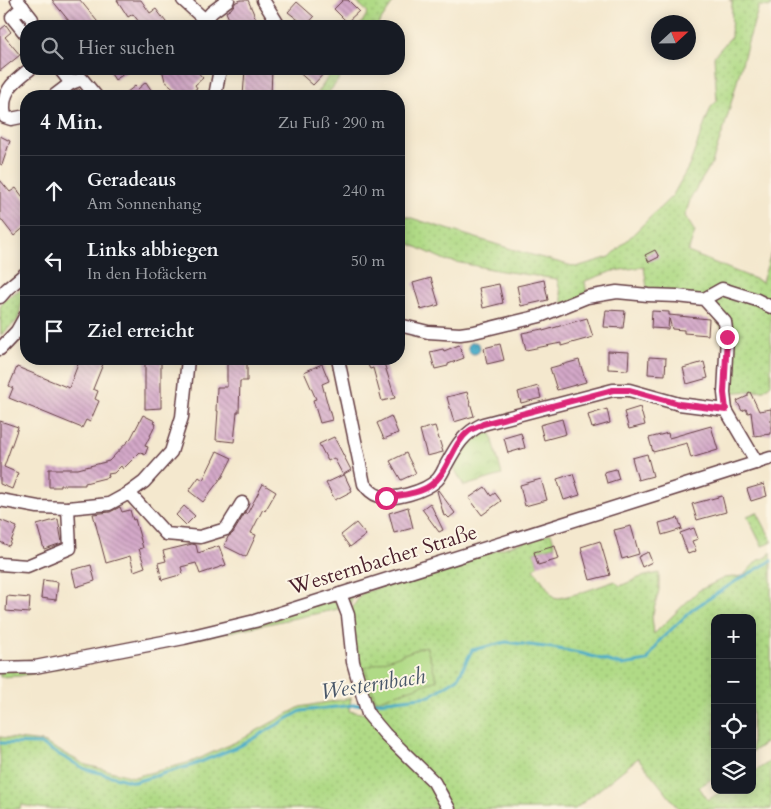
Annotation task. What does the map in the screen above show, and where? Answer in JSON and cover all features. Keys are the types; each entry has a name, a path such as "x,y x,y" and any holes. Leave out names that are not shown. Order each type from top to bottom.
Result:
{"street":[{"path":"183,0 203,20"},
{"path":"208,20 212,12 228,0"},
{"path":"263,0 275,20"},
{"path":"20,27 12,17 20,4 32,20"},
{"path":"20,117 11,119 5,116 1,107 2,95 22,75"},
{"path":"65,75 71,83"},
{"path":"216,90 219,75"},
{"path":"62,90 82,78 91,90"},
{"path":"0,297 20,278"},
{"path":"704,300 722,289 757,300 771,307"},
{"path":"405,326 428,332 460,334 474,332 540,316 587,297 617,292 677,296 704,300 725,322 727,337 724,393 726,410 757,463"},
{"path":"0,349 20,326"},
{"path":"0,500 38,507 68,508 109,504 129,493 144,482 171,452 182,417 187,365"},
{"path":"339,365 364,484 369,491 377,496 386,498 420,491 439,479 462,438 470,430 483,424 613,390 629,390 679,404 726,410"},
{"name":"Westernbacher Straße","path":"0,668 35,667 184,638 255,621 771,458"},
{"path":"129,493 166,534 200,537 226,529 242,503"},
{"path":"0,564 27,566 70,548 68,508"},
{"path":"340,594 348,615 353,662 368,714 385,734 434,782 449,809"}],"green space":[{"path":"354,0 395,0 381,20 363,20 368,12"},
{"path":"729,0 771,0 771,7 759,6 725,125 712,163 691,197 685,216 695,232 688,252 762,282 771,253 771,384 764,390 724,393 727,337 704,299 648,295 644,267 613,271 585,281 587,297 564,306 557,279 445,260 405,242 405,216 576,267 610,257 673,195 689,166 711,107 717,101 714,56 731,37 732,1"},
{"path":"329,75 342,75 331,90 320,90"},
{"path":"20,290 18,320 1,335 0,307 5,299"},
{"path":"490,429 502,475 464,486 453,466 460,452 471,439"},
{"path":"757,512 771,539 771,543 762,546 747,516"},
{"path":"551,533 555,546 534,552 538,565 534,569 555,599 615,581 620,586 641,577 659,573 659,590 652,617 654,634 698,591 724,578 743,576 758,560 767,557 771,552 771,747 768,741 756,749 756,614 711,614 711,780 699,787 708,800 717,794 756,794 756,770 771,761 771,809 679,809 638,758 575,809 46,809 21,805 20,809 0,809 0,737 43,742 86,765 134,777 191,762 238,741 300,707 351,698 349,711 368,714 343,608 20,676 0,677 0,668 184,638 353,590 349,613 362,593"},
{"path":"426,646 437,680 376,701 365,668"}],"water":[{"path":"474,342 480,348 474,354 468,348"}],"building":[{"path":"52,0 80,0 96,20 68,20"},
{"path":"117,0 141,0 150,13 156,9 164,20 138,20 133,14 128,17"},
{"path":"248,0 256,20 229,20 226,12 236,2"},
{"path":"343,0 348,0 359,11 349,20 345,20 334,9"},
{"path":"297,2 314,17 311,20 298,20 288,12"},
{"path":"6,25 11,32 5,37 20,55 0,71 0,30"},
{"path":"112,75 122,75 115,80"},
{"path":"164,75 200,75 203,78 195,85 197,88 194,90 176,90 165,81"},
{"path":"245,75 272,75 271,90 243,90"},
{"path":"302,75 322,75 313,85"},
{"path":"146,82 151,90 130,90 135,86 138,89"},
{"path":"0,136 10,141 2,165 0,164"},
{"path":"0,180 10,192 16,188 20,193 20,231 14,236 0,218"},
{"path":"655,250 659,257 649,262 645,255"},
{"path":"431,278 439,305 421,310 413,283"},
{"path":"544,280 548,300 521,306 517,286"},
{"path":"499,284 503,303 483,308 479,288"},
{"path":"606,310 625,311 623,328 604,327"},
{"path":"652,311 669,312 669,315 709,319 708,335 684,333 684,330 672,329 669,318 668,329 651,328"},
{"path":"587,318 593,337 561,346 561,343 526,350 522,333 542,329 543,331"},
{"path":"500,344 504,360 487,364 484,348"},
{"path":"459,345 464,358 448,364 448,366 435,369 430,352 443,349 444,351"},
{"path":"608,351 629,352 628,370 608,369"},
{"path":"649,357 666,358 665,375 648,374"},
{"path":"579,360 586,382 557,390 550,368"},
{"path":"704,362 708,378 687,384 683,368"},
{"path":"78,365 103,365 93,389 98,391 95,399 99,401 90,422 86,420 82,428 9,398 13,388 9,386 17,367 69,388"},
{"path":"145,365 161,365 161,408 145,409"},
{"path":"227,365 247,365 247,381 240,381 239,412 237,412 234,442 216,440 217,387 227,387"},
{"path":"322,365 329,381 322,384 332,420 320,423 313,400 316,399 304,372"},
{"path":"368,365 385,365 395,398 382,401 373,368 370,369"},
{"path":"538,386 541,398 521,403 518,392"},
{"path":"467,392 474,416 454,422 447,397"},
{"path":"750,392 759,411 771,409 771,434 754,436 751,412 748,413 746,409 742,411 737,401 748,396"},
{"path":"640,407 645,425 629,429 624,412"},
{"path":"607,409 610,423 592,428 588,415"},
{"path":"143,415 155,421 154,423 156,424 145,446 148,447 145,455 140,452 123,469 121,466 114,473 108,474 109,477 85,483 85,485 49,487 49,469 78,469 109,461 131,438"},
{"path":"391,416 398,433 384,439 377,423"},
{"path":"562,419 566,434 544,440 540,425"},
{"path":"0,421 18,427 4,467 18,473 12,489 0,484"},
{"path":"435,426 443,452 427,456 420,430"},
{"path":"711,426 718,450 691,458 687,443 653,452 649,438 668,433 669,438"},
{"path":"521,433 525,448 508,453 504,438"},
{"path":"334,437 351,470 344,474 352,491 335,500 326,483 343,475 334,458 328,461 319,444"},
{"path":"217,451 232,458 222,478 203,502 189,491 199,477 203,480"},
{"path":"406,453 416,473 401,480 390,461"},
{"path":"647,454 653,476 638,480 632,458"},
{"path":"616,469 619,479 607,483 604,472"},
{"path":"573,474 580,495 564,500 557,479"},
{"path":"541,479 547,500 525,506 520,485"},
{"path":"263,484 276,492 265,511 263,509 251,533 256,535 246,557 224,546 245,513 247,514"},
{"path":"764,484 767,496 751,501 747,489"},
{"path":"485,487 491,496 495,493 501,501 482,515 469,498"},
{"path":"438,490 455,513 449,518 446,515 444,516"},
{"path":"722,496 726,512 697,520 692,504"},
{"path":"430,503 443,530 439,532 422,509"},
{"path":"184,506 195,516 186,525 176,515"},
{"path":"120,507 122,512 130,510 133,520 135,519 143,548 139,549 145,567 134,571 130,556 106,563 93,514 110,512"},
{"path":"408,507 413,528 394,533 389,513"},
{"path":"678,518 682,529 662,535 659,523"},
{"path":"58,519 62,543 44,549 37,525"},
{"path":"0,520 17,527 9,546 0,542"},
{"path":"356,523 366,535 350,547 341,535"},
{"path":"631,526 639,554 622,559 614,530"},
{"path":"694,528 698,539 692,541 696,551 688,554 680,533"},
{"path":"600,541 610,575 590,580 581,547"},
{"path":"192,544 196,545 198,553 219,546 226,565 200,574 196,563 181,567 183,574 162,580 158,563 166,561 163,551"},
{"path":"555,546 559,559 538,565 534,552"},
{"path":"648,552 652,562 642,567 638,557"},
{"path":"91,565 95,581 76,587 72,570"},
{"path":"43,580 58,582 56,600 41,598"},
{"path":"7,596 30,598 29,613 6,611"}],"waterway":[{"name":"Westernbach","path":"369,703 430,696 458,678 472,650 506,642 584,654 622,665 647,661 659,641 693,609 771,561"},
{"name":"Westernbach","path":"0,743 40,744 85,769 134,782 193,765 242,745 301,711 363,704"}],"route":[{"path":"386,498 420,491 439,479 455,449 470,430 483,424 613,390 629,390 679,404 726,410 724,393 727,337"}]}
